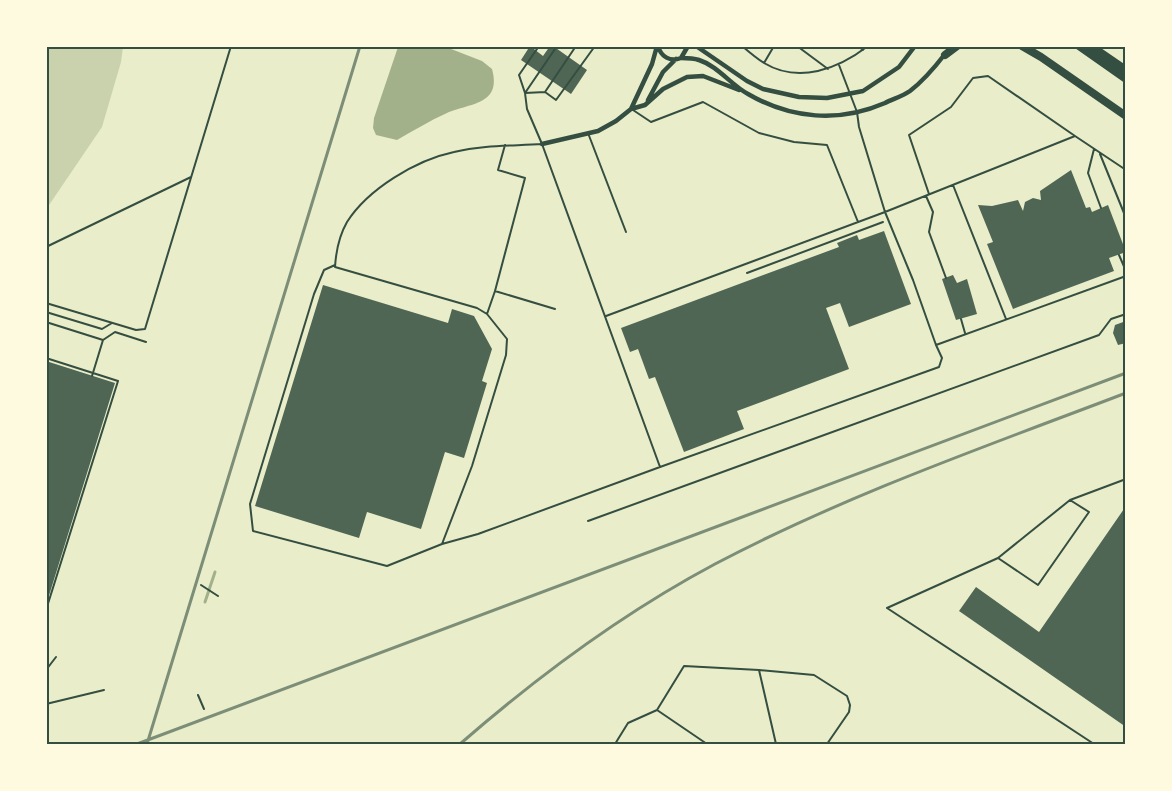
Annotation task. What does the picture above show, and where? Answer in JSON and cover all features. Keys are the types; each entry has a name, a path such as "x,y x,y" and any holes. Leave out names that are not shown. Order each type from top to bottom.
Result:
{"main road":[{"path":"945,55 957,46"},
{"path":"1022,46 1125,116"},
{"path":"1034,46 1125,111"},
{"path":"1079,46 1125,79"},
{"path":"1091,46 1125,70"}],"street":[{"path":"657,46 663,56 699,60 730,80 744,93"},
{"path":"542,144 588,134 616,122 631,109 652,64 657,46"},
{"path":"645,105 663,72 678,59 688,46"},
{"path":"696,46 747,81 774,93 827,98 863,91 898,67 915,46"},
{"path":"631,109 645,105 663,89 687,77 703,76 719,81 768,105 794,113 816,116 847,115 876,107 908,92 951,46"}],"lane":[{"path":"46,303 136,330 145,329 231,46"},
{"path":"538,46 519,75 525,93 526,109 542,144 660,467"},
{"path":"525,93 557,46"},
{"path":"545,92 576,46"},
{"path":"525,93 545,92 556,100 595,46"},
{"path":"742,46 764,63 792,74 820,71 839,65 868,46"},
{"path":"764,63 774,46"},
{"path":"797,46 828,69"},
{"path":"858,46 863,50"},
{"path":"442,544 472,466 506,355 507,339 487,314 477,308 335,265 324,270 314,294 250,504 253,531 387,566 442,544 495,528 939,367 942,358 885,212 857,112 839,65"},
{"path":"946,278 929,232 933,212 909,135 951,107 973,78 988,76 1125,170"},
{"path":"631,109 651,122 703,102 759,133 794,142 827,145 858,222"},
{"path":"588,134 626,232"},
{"path":"605,317 885,212 1075,136"},
{"path":"335,265 338,243 348,221 368,199 406,170 452,152 505,145 542,144"},
{"path":"487,314 525,178 498,170 505,145"},
{"path":"1094,149 1088,173 1101,208"},
{"path":"1100,153 1125,218"},
{"path":"46,247 190,177"},
{"path":"953,185 1006,320"},
{"path":"1119,255 1125,271"},
{"path":"936,345 1125,276"},
{"path":"495,291 555,309"},
{"path":"46,312 102,329 112,323"},
{"path":"588,521 1099,335 1112,319 1125,314"},
{"path":"961,319 966,334"},
{"path":"1094,744 887,608 998,558 1070,500 1125,479"},
{"path":"998,558 1038,585 1089,512 1070,500"},
{"path":"615,744 628,723 657,710 684,666 814,675 847,696 850,705 849,712 827,744"},
{"path":"759,670 776,744"},
{"path":"657,710 707,744"}],"path":[{"path":"747,273 889,220"},
{"path":"93,374 103,340"},
{"path":"46,358 118,381 46,610"},
{"path":"201,585 218,596"},
{"path":"46,670 56,657"},
{"path":"46,704 104,690"},
{"path":"198,694 204,709"}],"shaded area":[{"path":"47,46 123,47 121,62 102,127 47,208"},
{"path":"398,47 446,47 482,61 492,69 494,81 492,90 482,101 447,113 397,140 376,135 373,128 374,118"}],"building":[{"path":"530,46 543,56 550,46 553,46 587,70 571,94 521,60"},
{"path":"1071,170 1086,208 1090,207 1092,212 1108,205 1126,252 1109,258 1114,271 1013,309 987,244 993,242 978,205 992,206 1018,200 1023,211 1025,202 1033,198 1041,200 1040,191"},
{"path":"884,231 911,304 849,327 840,303 826,308 849,369 737,411 744,429 684,452 655,377 649,379 638,349 630,352 621,328 839,247 837,243 857,235 859,240"},
{"path":"953,275 957,283 967,279 977,314 956,320 942,279"},
{"path":"323,285 448,323 452,309 474,316 492,349 482,381 487,383 464,458 445,452 421,529 367,512 359,538 255,506"},
{"path":"1126,321 1126,343 1118,345 1113,333 1115,325"},
{"path":"46,361 115,383 47,602 46,602"},
{"path":"1126,506 1126,727 959,611 976,587 1039,632"}],"waterway":[{"path":"205,602 215,572"}],"railway":[{"path":"147,744 360,46"},
{"path":"137,744 1126,373"},
{"path":"460,744 582,647 647,603 715,564 866,494 969,452 1126,393"}]}
